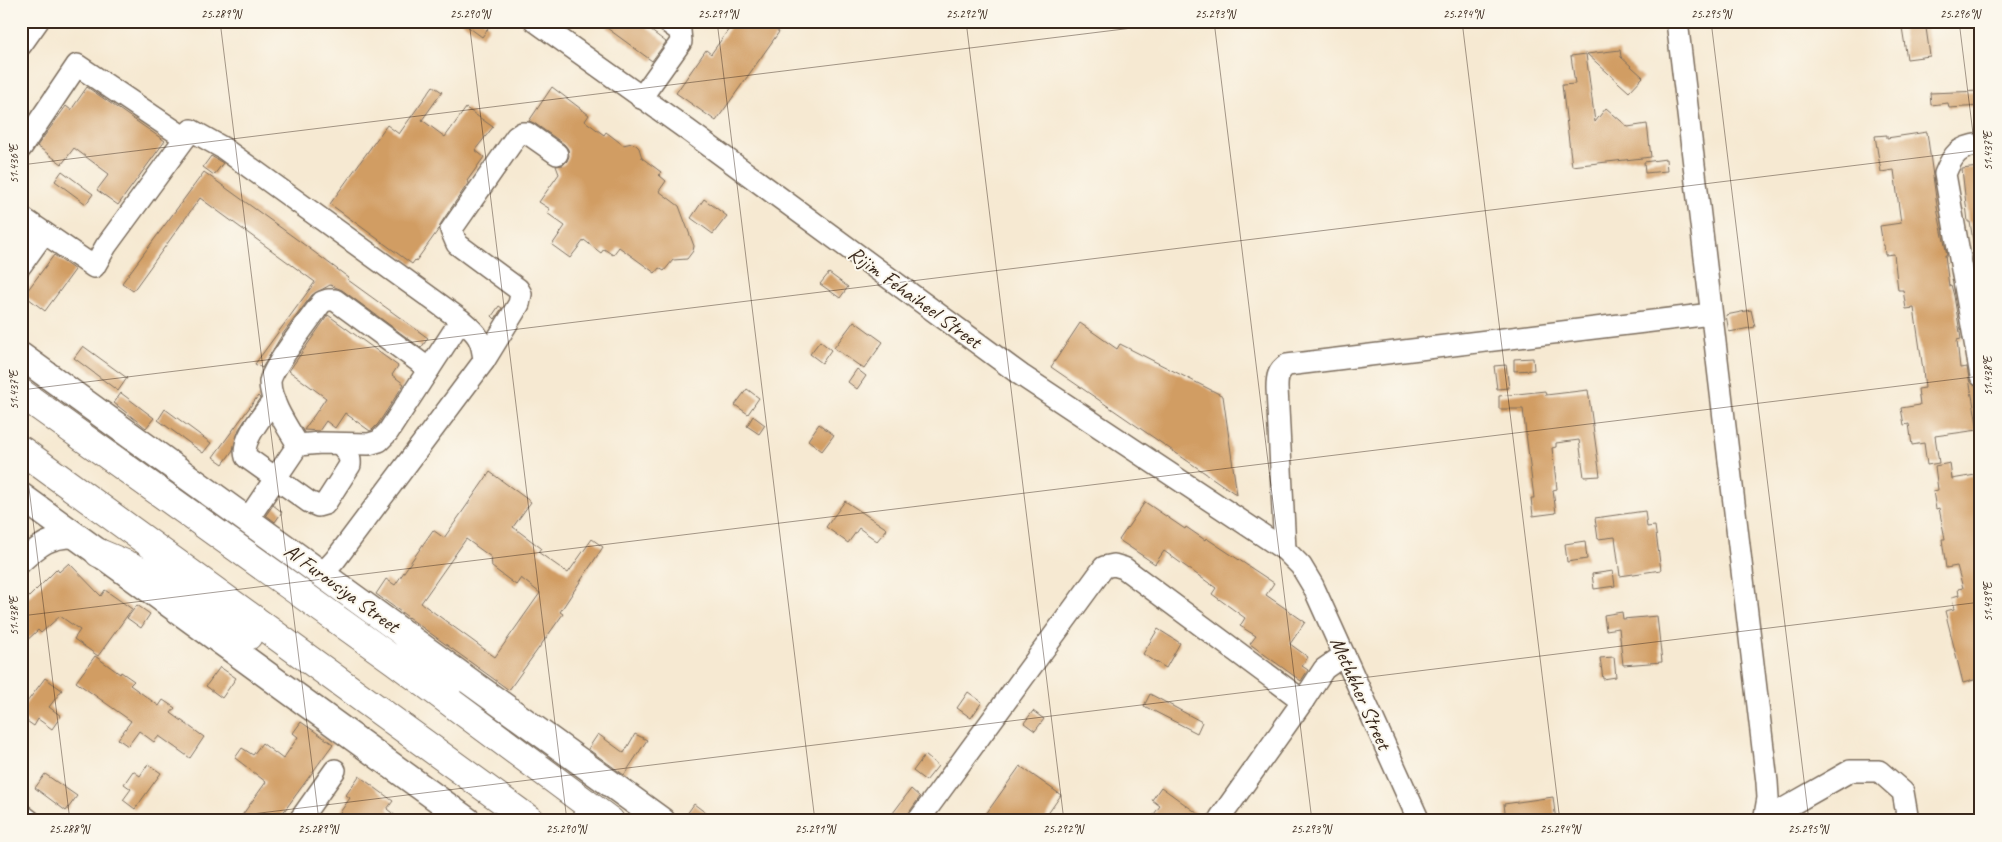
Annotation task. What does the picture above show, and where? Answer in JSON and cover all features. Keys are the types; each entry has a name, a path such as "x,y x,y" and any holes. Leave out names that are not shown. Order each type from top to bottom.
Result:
{"highway":[{"path":"21,375 105,437 159,491"},
{"name":"Al Furousiya Street","path":"21,392 395,661 610,821"},
{"path":"21,450 531,821"},
{"path":"99,553 156,577 314,680 362,698"},
{"path":"407,636 434,671 450,686 613,810 623,821"}],"main road":[{"name":"Al Furousiya Street","path":"21,356 662,821"},
{"path":"28,501 468,821"}],"street":[{"path":"21,45 38,21"},
{"name":"Rijim Fehaiheel Street","path":"535,21 1021,374 1285,550 1301,566"},
{"path":"641,98 681,42 680,30 666,21"},
{"path":"1676,21 1767,782 1768,798 1764,820"},
{"path":"21,148 77,64 185,138"},
{"path":"21,217 94,267 106,246 191,130 223,148 462,320 477,334 483,345 484,361"},
{"path":"322,574 335,560 484,361 519,304 521,294 518,289 457,244 451,230 516,137 522,132 527,132 557,154"},
{"path":"1981,144 1970,145 1952,156 1944,174 1981,376"},
{"path":"21,265 44,232"},
{"path":"298,445 283,421 274,400 270,380 283,357 322,302 335,300 430,369"},
{"path":"1285,550 1277,383 1280,370 1287,365 1711,314"},
{"path":"298,445 369,444 379,441 388,432 462,320"},
{"path":"274,400 245,442 244,452 246,457 275,479 318,506 325,504 350,465 347,452 340,444"},
{"path":"248,519 298,445"},
{"path":"28,501 41,526 40,545"},
{"path":"21,562 40,545 58,538 76,537"},
{"path":"918,821 1104,567 1114,565 1124,568 1303,702"},
{"name":"Methkher Street","path":"1301,566 1313,586 1419,821"},
{"path":"1220,818 1303,702 1324,669 1344,655"},
{"path":"299,821 335,770"},
{"path":"1764,820 1850,771 1879,771 1903,792 1908,821"},
{"path":"21,814 30,821"}],"building":[{"path":"460,21 483,21 490,26 482,37"},
{"path":"612,21 638,21 666,42 652,61 607,28"},
{"path":"746,21 764,21 779,32 716,121 676,93 706,50 711,54 734,22 742,27"},
{"path":"1901,21 1925,21 1930,56 1907,59"},
{"path":"1620,50 1621,57 1643,77 1629,92 1587,54"},
{"path":"1586,54 1595,122 1606,108 1628,127 1647,124 1651,157 1572,166 1562,85 1575,84 1571,56"},
{"path":"433,86 442,92 422,120 445,137 466,108 493,127 475,150 484,157 467,181 469,182 441,223 439,229 412,264 330,204 387,125 399,134"},
{"path":"87,87 165,141 118,205 97,190 109,174 74,148 62,164 37,146 66,106 71,110"},
{"path":"552,87 589,115 585,121 604,135 606,132 623,145 632,143 636,145 642,158 661,172 659,175 666,181 659,191 679,206 694,246 687,259 673,260 664,271 659,268 655,273 619,247 613,255 604,249 601,253 584,240 570,258 552,245 565,226 547,213 550,209 539,202 559,174 556,166 563,165 567,161 569,156 568,149 564,144 529,121"},
{"path":"1981,91 1981,106 1949,108 1948,103 1931,105 1930,93"},
{"path":"1927,132 1938,213 1947,255 1945,255 1949,286 1951,285 1954,296 1961,339 1957,340 1960,368 1967,367 1978,430 1935,436 1939,463 1927,465 1924,443 1912,445 1909,424 1904,425 1901,408 1920,405 1918,389 1925,388 1914,308 1906,309 1903,290 1898,290 1894,254 1885,255 1883,245 1880,226 1901,223 1894,170 1881,172 1875,136 1887,135 1887,138"},
{"path":"211,156 223,163 214,175 203,167"},
{"path":"1666,159 1667,171 1645,173 1644,162"},
{"path":"1978,167 1981,177 1981,246 1974,247 1970,222 1968,222 1962,169"},
{"path":"62,171 93,194 86,204 55,181"},
{"path":"204,172 428,338 421,348 342,290 330,285 312,295 282,335 262,368 255,364 315,282 200,198 133,291 122,283"},
{"path":"704,199 727,216 713,234 691,218"},
{"path":"54,255 75,270 45,311 24,295"},
{"path":"829,273 848,287 840,298 820,284"},
{"path":"499,306 502,308 495,319 492,316"},
{"path":"1751,310 1755,327 1729,332 1726,315"},
{"path":"328,315 398,366 392,375 404,384 378,424 370,431 345,413 335,428 326,421 319,431 304,430 326,398 289,371"},
{"path":"854,321 883,342 864,369 834,348"},
{"path":"1080,323 1117,349 1120,344 1223,396 1237,495 1051,367"},
{"path":"820,341 831,350 822,363 810,354"},
{"path":"83,346 127,378 118,391 74,358"},
{"path":"1533,358 1534,370 1514,371 1514,359"},
{"path":"1506,365 1509,388 1497,389 1494,366"},
{"path":"857,369 866,376 857,389 848,382"},
{"path":"747,389 759,398 748,414 735,405"},
{"path":"1588,390 1600,476 1584,477 1579,440 1556,443 1556,447 1552,448 1557,489 1553,490 1556,513 1533,516 1531,498 1534,498 1523,409 1499,409 1499,396 1545,391 1546,395"},
{"path":"121,393 154,418 146,428 114,403"},
{"path":"258,396 260,398 239,429 233,450 223,464 213,457"},
{"path":"165,409 211,443 203,453 158,420"},
{"path":"753,416 765,425 759,434 747,426"},
{"path":"819,424 834,435 822,451 808,440"},
{"path":"1950,463 1952,479 1981,474 1981,654 1978,655 1981,666 1981,678 1963,683 1945,611 1954,609 1952,597 1959,595 1958,589 1963,588 1957,566 1946,568 1942,539 1945,539 1939,508 1936,509 1933,491 1938,490 1935,466"},
{"path":"490,472 531,502 513,527 541,548 538,552 568,573 592,539 603,547 560,612 563,614 509,690 376,594 386,579 395,585 433,530 444,538","holes":["466,539 491,557 492,567 516,585 521,578 540,593 495,657 421,603"]},
{"path":"845,501 887,529 877,541 859,528 848,543 826,527"},
{"path":"1145,502 1185,529 1186,527 1205,540 1206,538 1274,583 1266,595 1305,622 1290,644 1308,657 1302,666 1308,670 1301,681 1250,644 1256,636 1240,626 1245,618 1212,594 1216,588 1164,551 1155,564 1119,540"},
{"path":"273,505 282,512 275,522 266,515"},
{"path":"1645,511 1647,527 1655,526 1661,570 1620,576 1615,537 1598,539 1595,518"},
{"path":"1585,541 1587,559 1567,562 1565,544"},
{"path":"69,563 101,596 105,590 132,609 98,656 74,639 80,630 60,616 41,633 38,630 21,646 21,591 28,598 57,569 59,572"},
{"path":"1613,571 1615,586 1594,589 1592,574"},
{"path":"137,605 150,614 141,628 127,618"},
{"path":"1622,612 1623,619 1657,616 1662,662 1623,665 1619,628 1606,630 1604,615"},
{"path":"1158,629 1180,643 1166,668 1143,654"},
{"path":"95,656 120,674 121,672 134,681 130,685 159,706 163,700 175,708 171,713 204,737 190,758 159,736 154,742 139,731 128,746 118,739 131,721 76,682"},
{"path":"1614,657 1616,677 1603,679 1600,658"},
{"path":"220,667 236,678 222,698 206,686"},
{"path":"45,678 62,690 49,707 61,716 52,729 38,719 34,726 21,717 21,710"},
{"path":"968,692 982,702 971,718 957,708"},
{"path":"1150,694 1202,722 1197,733 1144,706"},
{"path":"1033,711 1044,719 1035,731 1024,723"},
{"path":"301,722 333,744 277,821 238,821 266,782 235,758 242,748 253,755 262,743 283,759 298,737 293,733"},
{"path":"598,734 624,753 635,734 647,740 624,775 588,749"},
{"path":"925,755 938,766 926,781 913,771"},
{"path":"148,764 161,773 135,809 123,800 131,789 124,784 133,771 140,776"},
{"path":"1020,766 1061,795 1043,821 981,821"},
{"path":"45,774 77,796 66,811 35,788"},
{"path":"359,776 393,801 387,809 402,821 334,821 350,798 346,795"},
{"path":"1161,787 1208,821 1149,821 1160,806 1152,800"},
{"path":"911,789 920,797 908,814 906,821 887,821"},
{"path":"1553,797 1556,821 1506,821 1504,804"},
{"path":"694,804 706,813 700,821 682,821"}]}
